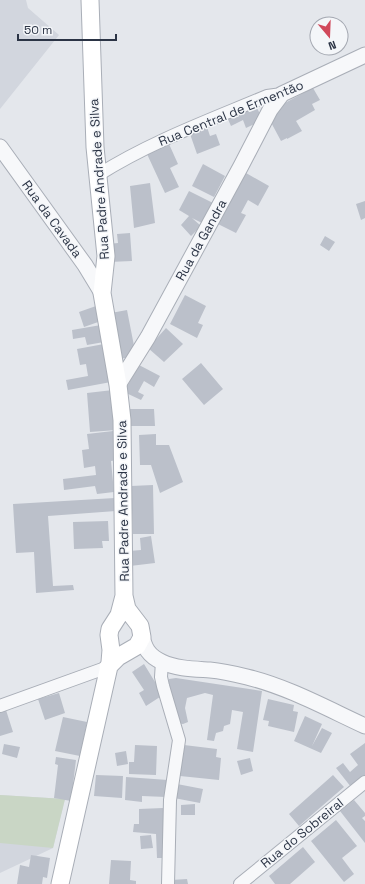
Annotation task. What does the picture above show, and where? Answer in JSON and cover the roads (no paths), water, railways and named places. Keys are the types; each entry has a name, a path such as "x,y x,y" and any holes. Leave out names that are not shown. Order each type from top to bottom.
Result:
{"main road":[{"name":"Rua Padre Andrade e Silva","path":"90,0 95,147 106,256 102,293 118,385 122,420 124,596 127,610 139,628"},
{"name":"Rua Padre Andrade e Silva","path":"60,884 111,656 111,630 119,615 124,596"},
{"path":"108,667 118,657 137,646 140,642 139,628 132,619 121,619 111,630 113,645 122,650 128,650"}],"street":[{"name":"Rua Central de Ermentão","path":"98,175 121,160 165,140 267,96 282,94 365,55"},
{"name":"Rua da Gandra","path":"118,385 148,337 238,173 270,110 282,94"},
{"name":"Rua da Cavada","path":"0,147 85,265 102,293"},
{"path":"139,628 145,648 157,659 163,686 179,740 170,800 168,884"},
{"path":"128,650 139,651 179,667 213,670 246,676 292,692 365,726"},
{"path":"0,706 108,667"},
{"name":"Rua do Sobreiral","path":"240,884 365,782"}]}
